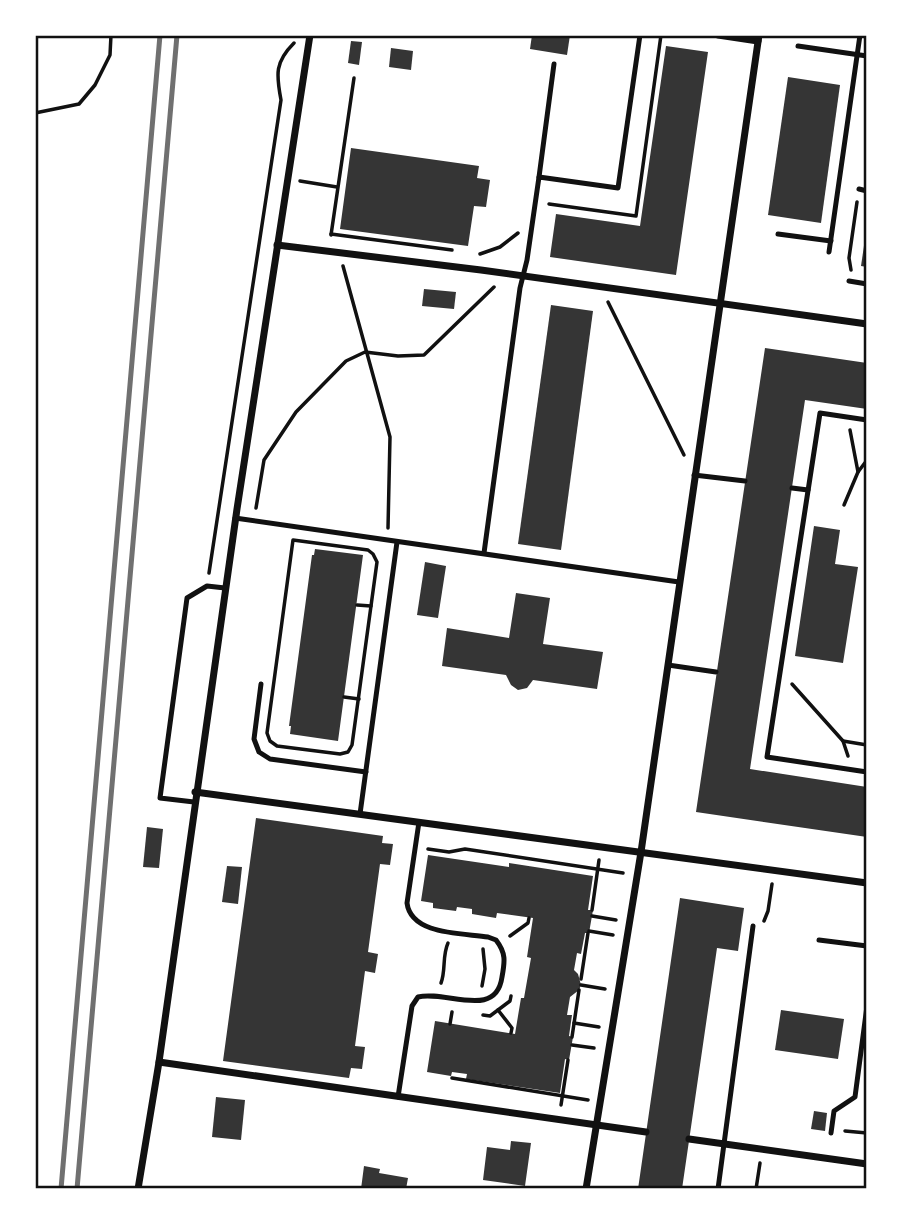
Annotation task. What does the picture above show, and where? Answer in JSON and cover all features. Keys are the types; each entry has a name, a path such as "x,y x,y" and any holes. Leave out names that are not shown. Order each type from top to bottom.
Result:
{"street":[{"path":"138,1189 159,1062 235,518 310,35"},
{"path":"586,1189 641,852 758,38 718,35"},
{"path":"277,245 867,324"},
{"path":"195,792 867,883"},
{"path":"159,1062 646,1132"},
{"path":"689,1139 867,1164"}],"lane":[{"path":"539,177 618,188 640,35"},
{"path":"829,252 860,35"},
{"path":"798,46 867,56"},
{"path":"484,553 554,64"},
{"path":"859,190 867,191"},
{"path":"778,234 831,242"},
{"path":"849,282 867,284"},
{"path":"867,420 820,413 767,757 867,772"},
{"path":"694,475 745,481"},
{"path":"792,488 808,489"},
{"path":"235,518 679,582"},
{"path":"360,814 395,542"},
{"path":"194,802 160,798 187,598 207,586 225,588"},
{"path":"667,665 716,672"},
{"path":"261,684 254,739 259,752 270,759 366,772"},
{"path":"398,1097 412,1006 418,997 429,994 478,1001 488,999 501,985 505,958 503,949 496,940 424,927 415,922 408,913 407,903 419,822"},
{"path":"718,1189 753,926"},
{"path":"819,940 867,946"},
{"path":"831,1133 834,1111 855,1097 867,1006"}],"path":[{"path":"35,113 79,104 95,85 110,55 111,35"},
{"path":"207,586 281,100 277,80 281,56 296,41 297,35"},
{"path":"330,240 354,78"},
{"path":"288,179 338,187"},
{"path":"849,282 849,258 859,190"},
{"path":"469,252 483,254 500,247 533,220"},
{"path":"331,234 455,250"},
{"path":"339,254 390,437 388,532 395,542"},
{"path":"254,521 264,460 296,412 346,360 365,352 398,356 424,355 508,274"},
{"path":"607,300 694,475"},
{"path":"848,417 858,472"},
{"path":"844,505 858,472 867,460"},
{"path":"293,540 368,550 377,562 359,699 352,744 348,751 340,754 277,746 270,741 267,733 293,540"},
{"path":"356,605 371,607"},
{"path":"792,684 843,741 853,770"},
{"path":"344,697 359,699"},
{"path":"843,741 867,745"},
{"path":"592,910 601,847"},
{"path":"433,849 449,852 465,849 623,873"},
{"path":"764,923 774,870"},
{"path":"592,916 616,920"},
{"path":"510,936 528,923 529,918"},
{"path":"503,928 514,942"},
{"path":"439,995 444,976 445,950 453,932"},
{"path":"581,979 589,932 613,935"},
{"path":"478,1001 485,970 482,952 488,937"},
{"path":"477,1014 490,1016 510,1001 512,988"},
{"path":"572,1037 580,988 605,989"},
{"path":"450,1024 452,1010"},
{"path":"498,1010 512,1028 511,1033"},
{"path":"574,1023 599,1027"},
{"path":"572,1045 596,1048"},
{"path":"560,1114 569,1060"},
{"path":"452,1078 588,1100"},
{"path":"845,1135 845,1130 867,1133"},
{"path":"756,1189 762,1149"}],"building":[{"path":"532,35 570,35 567,55 530,49"},
{"path":"351,41 362,42 359,65 348,63"},
{"path":"666,46 708,52 676,275 550,257 556,214 640,226"},
{"path":"391,48 413,51 411,70 389,67"},
{"path":"788,77 840,85 821,223 768,215"},
{"path":"351,148 479,166 477,178 490,180 486,207 474,206 468,246 340,229"},
{"path":"867,239 867,267 861,266"},
{"path":"424,289 456,292 454,309 422,306"},
{"path":"551,305 593,311 561,550 518,544"},
{"path":"765,348 867,363 867,409 805,400 750,769 867,787 867,837 696,812"},
{"path":"814,526 840,530 835,564 858,567 843,663 795,656"},
{"path":"315,549 363,555 338,741 290,734 289,726"},
{"path":"425,562 446,566 438,618 417,615"},
{"path":"516,593 550,598 543,644 603,652 597,689 533,680 527,688 518,690 511,685 506,675 442,666 447,628 509,638"},
{"path":"256,818 383,836 382,843 393,844 390,865 380,864 368,952 378,954 375,973 365,971 355,1046 365,1047 362,1069 351,1068 349,1078 223,1061"},
{"path":"147,827 163,829 159,868 143,867"},
{"path":"428,855 509,867 509,863 593,876 588,910 593,910 589,933 585,933 581,954 577,953 574,970 581,985 570,997 567,1015 572,1015 569,1036 573,1037 569,1060 565,1059 560,1093 466,1079 467,1074 452,1072 451,1076 427,1072 435,1021 515,1034 531,958 527,957 533,918 497,913 496,918 472,914 472,909 457,907 456,911 433,908 433,903 421,901"},
{"path":"227,866 242,867 238,904 222,902"},
{"path":"680,898 744,908 738,951 717,948 682,1189 638,1189"},
{"path":"781,1010 844,1019 838,1059 775,1050"},
{"path":"216,1097 245,1100 241,1140 212,1137"},
{"path":"814,1111 827,1113 825,1131 811,1129"},
{"path":"511,1141 531,1143 525,1186 483,1180 487,1147 510,1150"},
{"path":"364,1166 380,1169 379,1173 408,1178 406,1189 361,1189"}],"railway":[{"path":"61,1189 160,35"},
{"path":"77,1189 177,35"}]}
